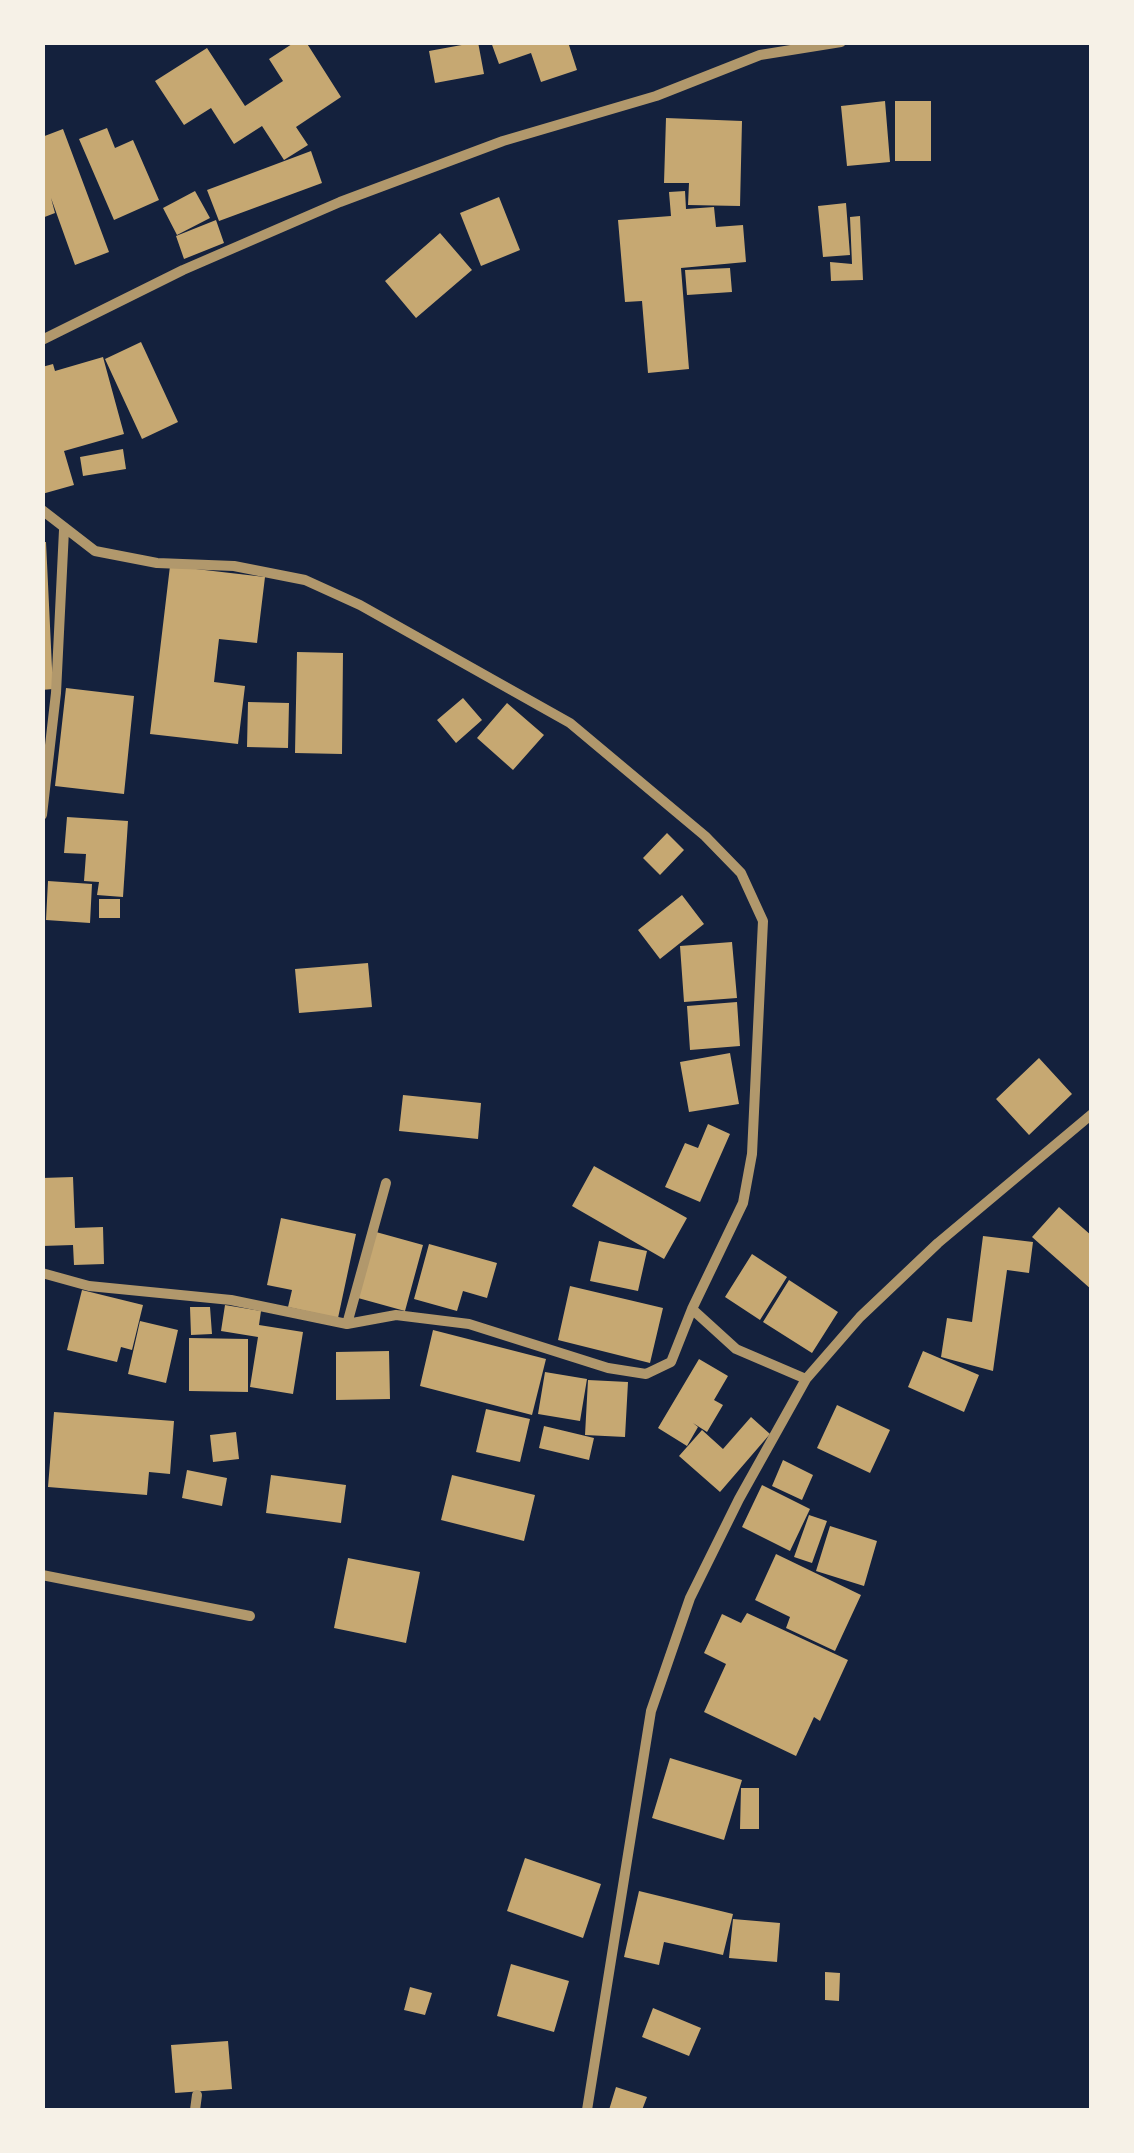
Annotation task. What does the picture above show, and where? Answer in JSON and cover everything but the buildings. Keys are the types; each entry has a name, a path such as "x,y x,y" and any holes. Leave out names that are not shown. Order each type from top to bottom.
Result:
{"street":[{"path":"42,340 183,270 430,168 503,141 656,96 760,55 840,42"},
{"path":"42,510 95,550 124,558 234,566 305,580 360,605 570,723 704,836 740,873 758,903 762,920 752,1154 743,1203 692,1308 671,1362 646,1374 608,1368 469,1324 396,1316 347,1324 231,1300 89,1286 42,1274"},
{"path":"42,814 56,693 64,530"},
{"path":"587,2110 651,1710 690,1598 806,1379 860,1317 938,1243 1092,1114"},
{"path":"347,1324 386,1183"},
{"path":"692,1308 736,1348 806,1379"},
{"path":"42,1575 250,1616"},
{"path":"195,2110 197,2095"}]}
